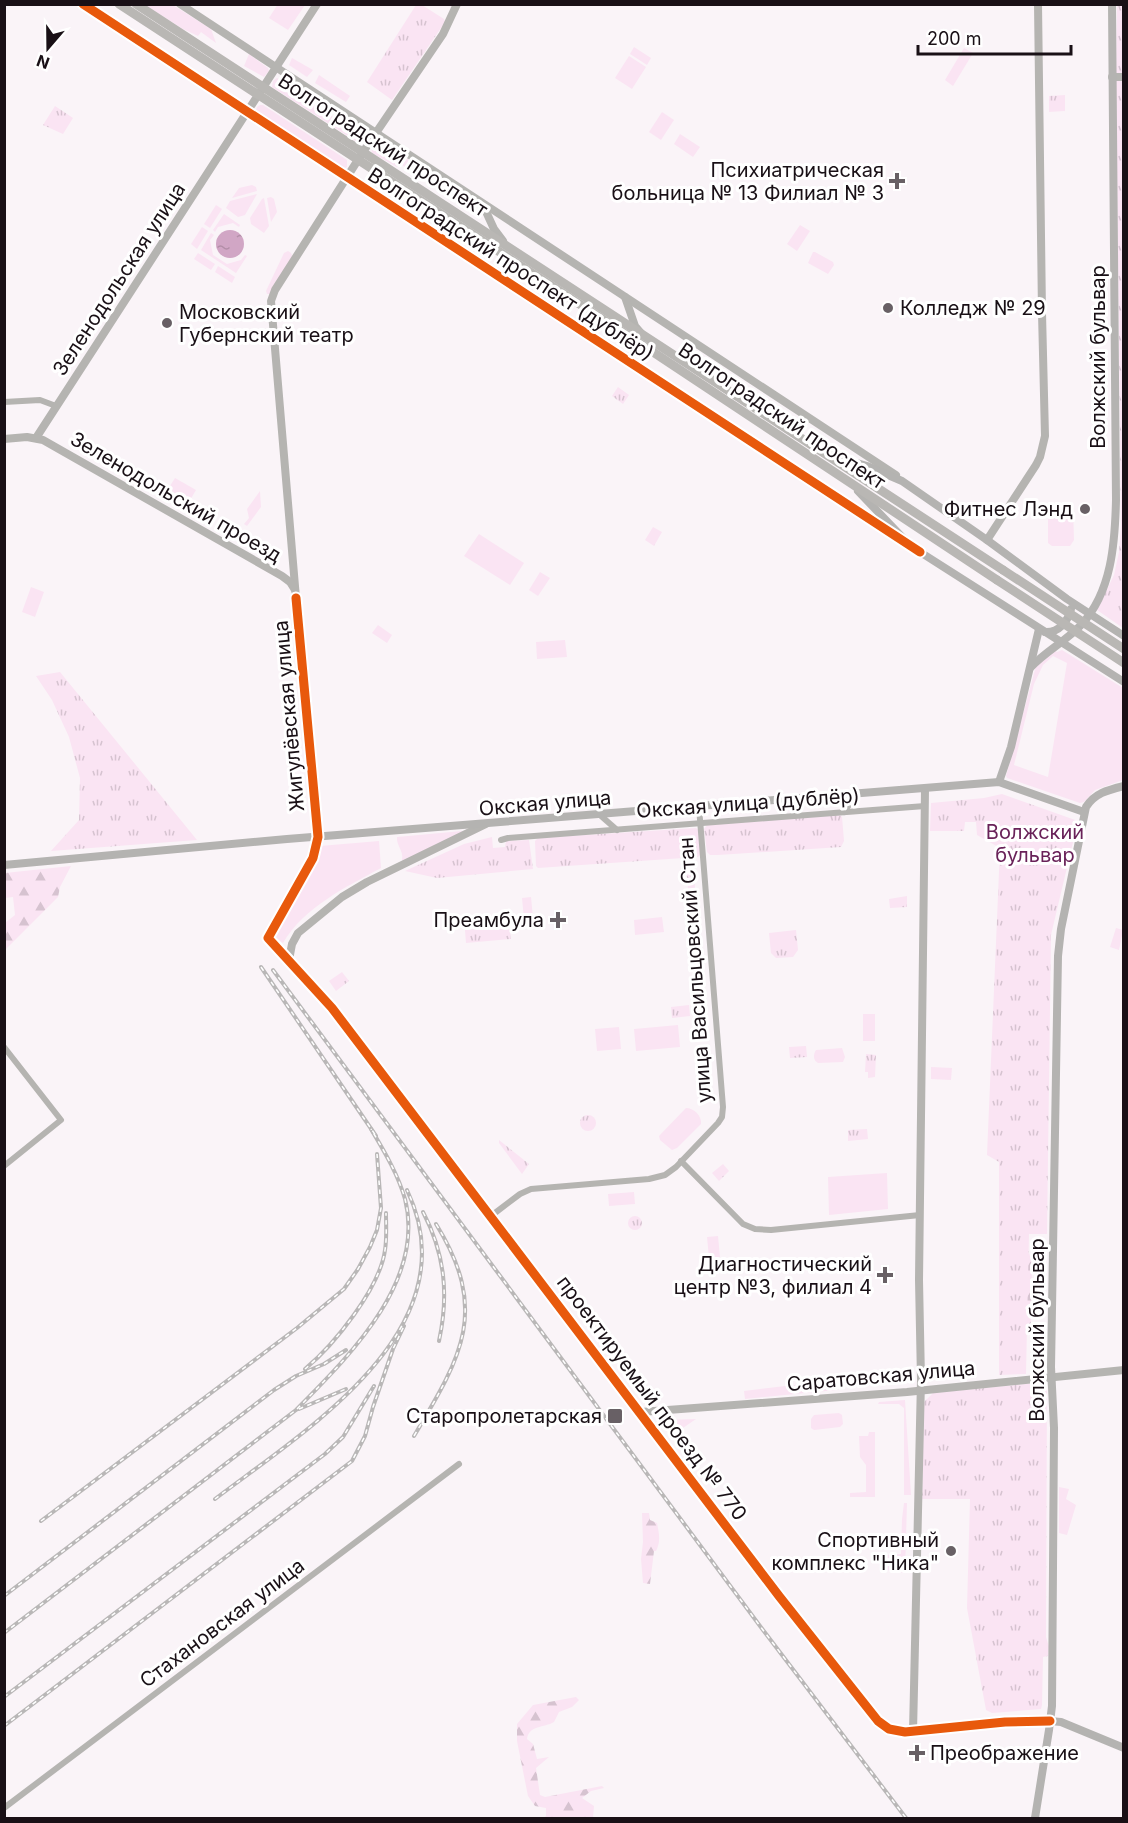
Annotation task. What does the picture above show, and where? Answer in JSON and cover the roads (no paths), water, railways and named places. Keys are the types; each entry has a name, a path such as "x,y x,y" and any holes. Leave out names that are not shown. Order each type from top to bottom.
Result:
{"main road":[{"name":"Волгоградский проспект","path":"119,4 360,156 1124,663"},
{"name":"Волгоградский проспект","path":"136,4 260,91"},
{"name":"Волжский бульвар","path":"1031,667 1077,629 1090,614 1107,574 1114,547 1112,4"},
{"name":"Волгоградский проспект","path":"360,156 508,247 1124,649"},
{"name":"Волгоградский проспект (дублёр)","path":"824,453 867,466 902,481 1069,601 1124,636"},
{"name":"Волгоградский проспект (дублёр)","path":"849,482 903,538 920,552 1124,682"},
{"path":"999,782 1011,747 1042,630 1056,631 1067,620 1071,610 1069,601"},
{"name":"Окская улица","path":"4,865 318,837 999,782 1084,812"},
{"path":"1084,812 1089,802 1097,795 1124,786"},
{"name":"Волжский бульвар","path":"1035,1818 1050,1721 1058,956 1084,812"},
{"path":"1050,1721 1061,1722 1124,1748"}],"street":[{"name":"Волгоградский проспект (дублёр)","path":"83,4 920,552"},
{"path":"180,4 275,68 317,4"},
{"name":"Жигулёвская улица","path":"318,837 295,591 272,301 275,290 360,156 443,34 457,4"},
{"path":"987,540 1036,465 1045,436 1038,4"},
{"name":"Волгоградский проспект (дублёр)","path":"275,68 902,481"},
{"name":"Зеленодольская улица","path":"36,438 275,68"},
{"path":"1112,77 1124,77"},
{"path":"480,201 494,229 508,247"},
{"path":"624,296 635,326 642,334"},
{"path":"4,402 40,400 56,406"},
{"path":"4,439 36,438"},
{"name":"Зеленодольский проезд","path":"36,438 273,571 290,582 295,591"},
{"path":"273,571 285,571 288,568 292,551"},
{"path":"913,1732 920,1389 925,789"},
{"path":"844,812 856,795"},
{"name":"Окская улица (дублёр)","path":"501,840 925,806"},
{"name":"улица Васильцовский Стан","path":"491,1216 520,1194 531,1189 656,1178 668,1174 716,1126 723,1111 699,807"},
{"path":"600,815 617,830"},
{"path":"289,960 292,944 298,933 342,897 367,882 486,824"},
{"name":"проектируемый проезд № 770","path":"318,837 313,858 268,938 332,1008 779,1596 867,1708 878,1721 889,1729 899,1732 1005,1722 1050,1721"},
{"path":"4,1047 61,1120 4,1166"},
{"path":"681,1161 739,1221 755,1229 771,1230 920,1215"},
{"name":"Саратовская улица","path":"641,1412 1124,1370"},
{"name":"Стахановская улица","path":"4,1808 459,1464"}],"water":[{"path":"230,230 240,234 244,244 240,254 230,258 220,254 216,244 220,234"}],"railway":[{"path":"261,967 376,1136"},
{"path":"273,970 763,1630 906,1818"},
{"path":"4,1633 296,1410 359,1342 378,1316 393,1288 404,1260 408,1230 405,1199 399,1181 371,1129"},
{"path":"41,1521 297,1328 344,1289 358,1269 377,1230 381,1208 377,1154"},
{"path":"215,1499 293,1441 334,1407 370,1370 400,1330 418,1287 421,1240 407,1190"},
{"path":"423,1212 436,1243 443,1275 444,1307 439,1341"},
{"path":"305,1369 342,1331 374,1281 385,1250 386,1213"},
{"path":"414,1436 445,1382 463,1333 465,1308 462,1283 452,1255 436,1224"},
{"path":"4,1726 352,1461 365,1436 393,1349 404,1326"},
{"path":"4,1596 274,1390 346,1350"},
{"path":"4,1697 325,1454 343,1437 374,1386"},
{"path":"299,1409 346,1389"}],"place":[{"name":"Психиатрическая больница № 13 Филиал № 3","path":"897,181"},
{"name":"Колледж № 29","path":"888,308"},
{"name":"Московский Губернский театр","path":"167,323"},
{"name":"Фитнес Лэнд","path":"1085,509"},
{"name":"Преамбула","path":"558,920"},
{"name":"Диагностический центр №3, филиал 4","path":"885,1275"},
{"name":"Старопролетарская","path":"615,1416"},
{"name":"Спортивный комплекс \"Ника\"","path":"951,1551"},
{"name":"Преображение","path":"917,1753"}]}
